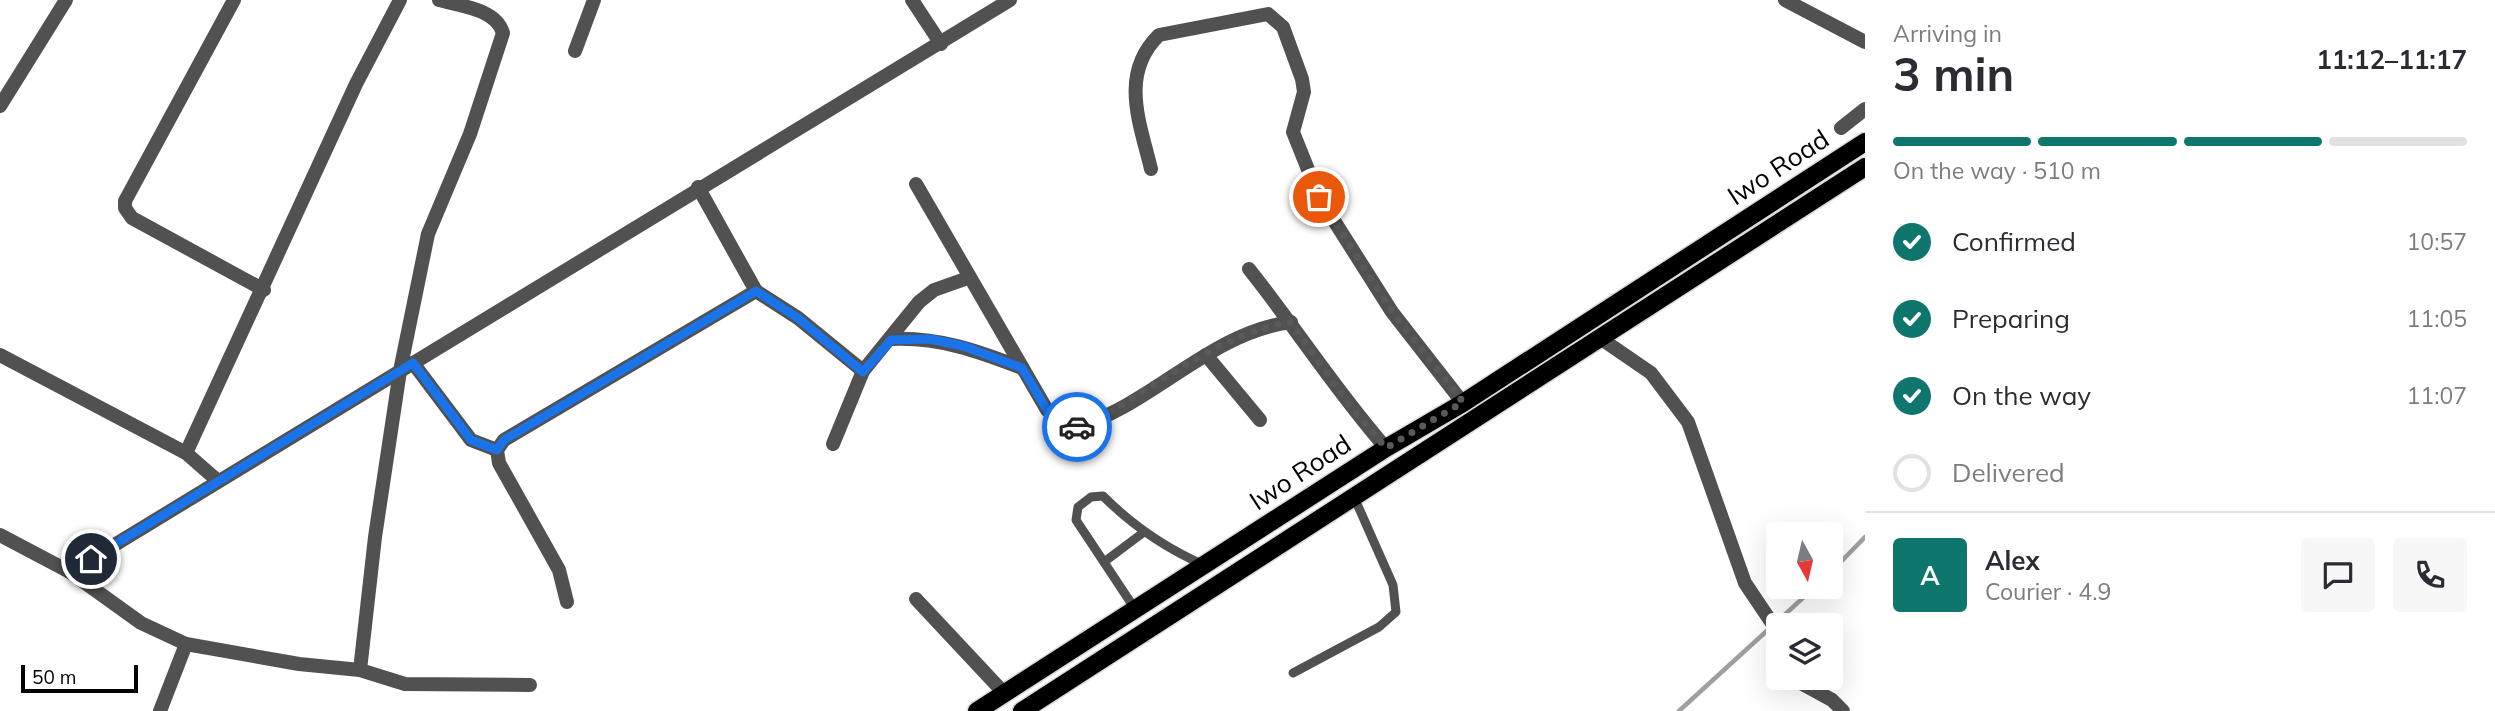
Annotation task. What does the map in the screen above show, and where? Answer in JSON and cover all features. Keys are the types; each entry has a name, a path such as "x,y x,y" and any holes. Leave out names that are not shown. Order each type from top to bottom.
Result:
{"main road":[{"name":"Iwo Road","path":"977,711 1865,142"},
{"name":"Iwo Road","path":"1022,711 1865,167"},
{"path":"1284,513 1297,534"}],"street":[{"path":"0,106 66,0"},
{"path":"234,0 125,201 125,208 132,218 264,290"},
{"path":"186,453 264,290 356,84 400,0"},
{"path":"360,670 375,537 400,371 428,234 470,134 503,33 500,23 492,16 439,0"},
{"path":"575,51 594,0"},
{"path":"912,0 941,44"},
{"path":"70,572 698,187 941,44 1010,0"},
{"path":"1785,0 1865,42"},
{"path":"1151,169 1133,93 1147,46 1159,35 1268,14 1283,27 1302,79 1304,92 1293,132 1319,197 1392,312 1463,402"},
{"path":"1841,128 1865,109"},
{"path":"915,184 1047,410 1073,428 1094,422 1206,355 1254,330 1291,322"},
{"path":"698,187 756,291 798,318 863,372"},
{"path":"1249,269 1291,322 1348,404 1386,448"},
{"path":"833,444 863,372 919,302 934,290 968,278"},
{"path":"567,602 559,570 499,463 497,450 504,440 756,291"},
{"path":"1600,338 1651,373 1688,422 1745,583 1766,614"},
{"path":"891,340 930,339 963,346 1022,368"},
{"path":"0,355 186,453 218,481"},
{"path":"1206,355 1261,420"},
{"path":"413,363 465,433 481,446 497,450"},
{"path":"0,535 70,572 141,623 186,644 299,664 360,670 405,684 530,685"},
{"path":"916,598 1004,693"},
{"path":"160,711 186,644"},
{"path":"1814,690 1832,700 1843,711"}],"lane":[{"path":"1135,609 1076,520 1078,508 1091,497 1103,496 1168,549 1204,565"},
{"path":"1293,673 1379,627 1396,612 1393,585 1354,497"},
{"path":"1104,562 1144,532"}],"waterway":[{"path":"1843,560 1865,537"},
{"path":"1679,711 1802,599"}],"way so far":[{"path":"1077,427 1094,422 1206,355 1254,330 1291,322 1348,404 1386,448 1463,402 1392,312 1319,197"}],"route":[{"path":"91,559 413,363 471,440 497,450 504,440 756,291 798,318 863,372 891,340 908,339 930,339 963,346 1022,368 1047,410 1073,428 1077,427"}]}
